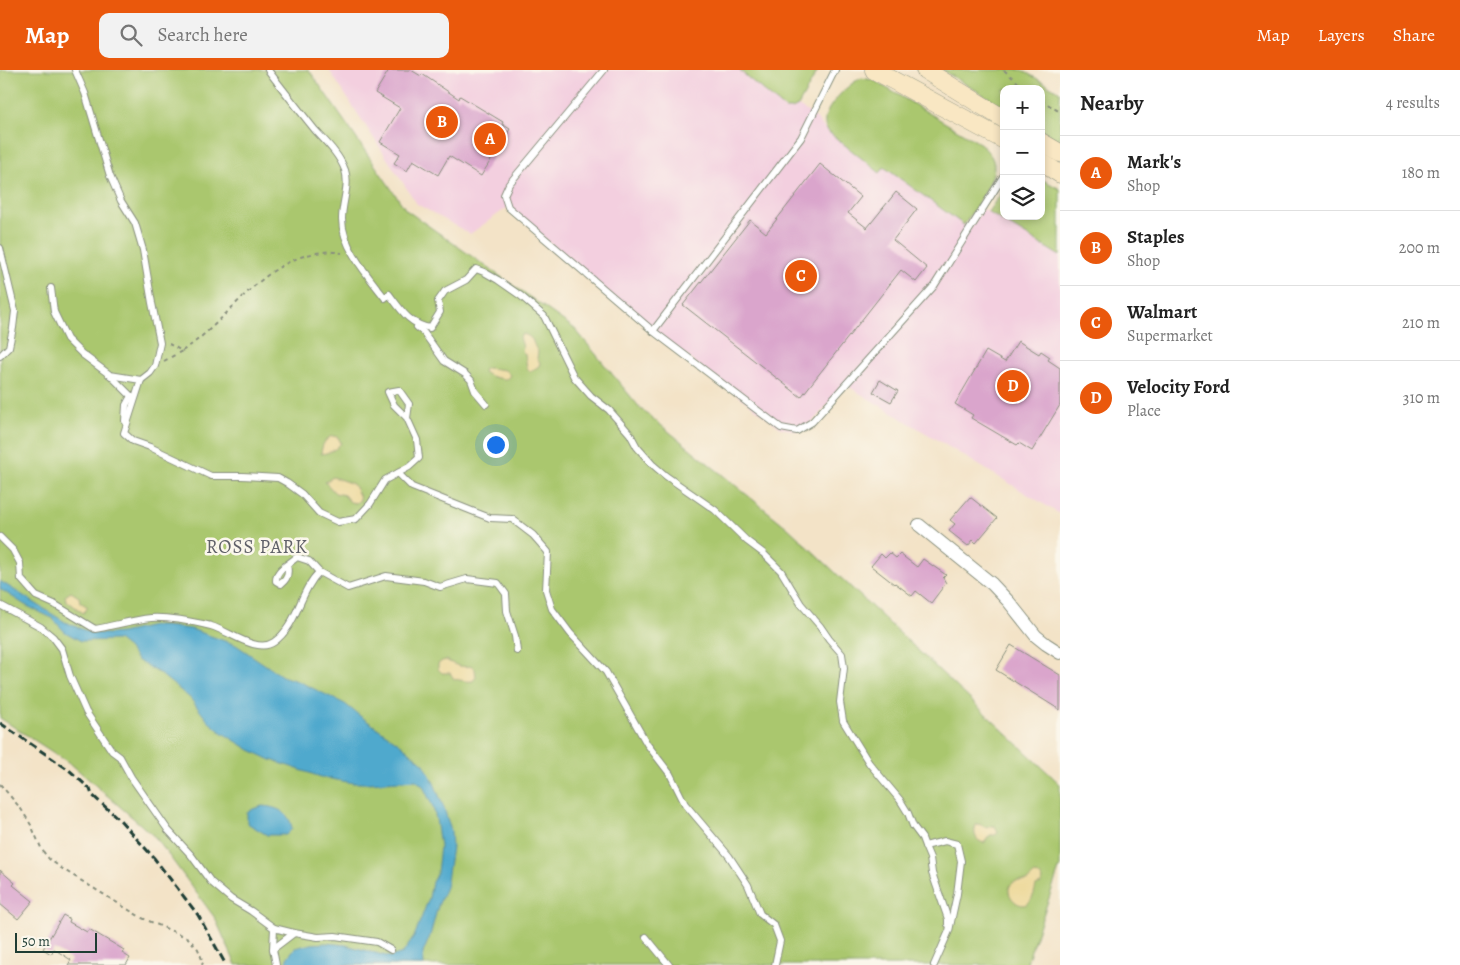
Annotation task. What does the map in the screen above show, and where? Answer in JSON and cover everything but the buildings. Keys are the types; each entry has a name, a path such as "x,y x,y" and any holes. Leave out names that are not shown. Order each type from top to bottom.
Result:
{"main road":[{"path":"874,70 1000,138"},
{"path":"925,70 1000,116"},
{"path":"1045,144 1060,153"},
{"path":"1045,165 1060,174"}],"street":[{"path":"919,526 992,584 1036,636 1060,653"}],"lane":[{"path":"75,70 85,93 110,176 121,201 136,223 143,250 160,344 154,368 141,380 124,433"},
{"path":"268,70 338,156 345,171 347,189 342,218 343,233 353,254 384,298 389,294 411,322 424,334 444,361 465,374 486,404"},
{"path":"604,70 508,184 504,195 508,207 653,331 781,428 797,431 812,422 934,286 1000,181"},
{"path":"653,331 801,138 835,70"},
{"path":"0,248 16,311 9,347 0,356"},
{"path":"411,322 430,328 440,312 438,301 445,291 466,280 476,269 484,272 513,291 544,316 574,377 591,396 609,410 652,464 715,510 781,571 801,604 842,654 844,668 840,702 844,721 869,763 900,800 913,826 922,838 930,858 932,873 948,919 949,931"},
{"path":"51,288 54,312 67,339 82,354 110,375 131,396 126,405 124,433"},
{"path":"110,375 141,380"},
{"path":"124,433 133,441 211,476 278,478 302,494 319,513 338,522 356,519 370,504 386,480 409,467 419,458 417,440 407,418"},
{"path":"398,473 412,487 490,518 512,519 533,535 548,552 546,590 552,609 570,633 606,672 647,744 670,774 686,804 729,856 748,885 760,914 774,926 780,941 775,965"},
{"path":"0,537 14,550 20,563 21,579 36,596 54,604 94,629 152,618 212,626 253,645 266,646 275,641 288,627 312,579 319,572"},
{"path":"287,565 297,557 309,561 319,572 348,588 386,576 424,581 440,587 467,580 498,583 506,594 507,610 515,636 517,651"},
{"path":"0,605 41,628 53,637 62,649 70,676 86,712 112,751 120,757 131,777 168,830 191,855 211,882 231,899 274,928 318,937 336,936 377,942 391,950"},
{"path":"925,846 945,841 957,844 961,860 954,912 949,931 934,965"},
{"path":"274,928 273,949 276,965"},
{"path":"273,949 294,933"},
{"path":"646,937 669,965"}],"path":[{"path":"1004,70 1021,85"},
{"path":"1045,103 1060,112"},
{"path":"154,368 197,342 253,286 281,265 294,259 324,252 353,254"},
{"path":"159,337 182,351"},
{"path":"0,784 22,809 42,850 49,859 142,918 188,938 198,949 203,962 202,965"}],"shaded area":[{"path":"329,70 739,70 785,109 792,109 798,106 813,115 826,130 879,172 884,166 970,229 983,209 1060,256 1060,514 846,385 812,422 797,431 781,428 653,331 508,207 470,234 417,204"}],"green space":[{"path":"0,70 309,70 406,210 575,329 641,409 788,528 1060,784 1060,866 1026,965 236,965 215,918 156,838 71,764 0,718"},
{"path":"739,70 818,70 798,106 792,109 785,109"},
{"path":"942,70 1022,70 1060,92 1060,141 1045,132 1045,85 1000,85 1000,105"},
{"path":"862,78 873,80 981,144 991,156 994,171 988,187 964,225 884,167 880,173 826,130 825,117 828,110 846,88"},
{"path":"1045,181 1060,189 1060,256 1001,220 1045,220"},
{"path":"1000,195 1000,219 988,212"}],"sand":[{"path":"523,334 532,339 538,351 537,359 540,362 539,366 530,372 527,368 525,354 522,351 523,346 520,337"},
{"path":"484,369 505,370 510,375 507,379 498,378 483,372"},
{"path":"332,436 338,437 341,443 332,451 321,454 324,443"},
{"path":"333,477 353,484 360,500 356,503 350,502 344,495 335,493 325,482"},
{"path":"71,592 79,597 80,602 88,607 83,613 66,600 65,596"},
{"path":"446,660 458,666 472,666 475,669 476,677 473,681 466,681 454,679 450,673 442,673 438,669 438,664"},
{"path":"979,824 987,828 995,826 998,833 990,835 984,843 981,842 975,834 976,825"},
{"path":"1035,874 1041,876 1043,880 1041,884 1036,886 1030,901 1022,905 1017,903 1010,895 1010,886 1016,881 1027,881"}],"water":[{"path":"0,581 65,622 89,632 121,633 152,626 166,626 191,629 236,645 282,676 300,682 345,704 399,743 424,764 444,808 451,831 452,847 446,887 423,953 424,965 287,965 287,958 295,948 311,944 346,945 390,957 403,953 414,937 429,898 432,882 437,873 440,846 436,819 433,807 423,786 416,780 353,783 321,777 271,760 250,750 221,732 208,721 190,698 159,673 137,660 128,648 118,640 81,641 65,632 52,618 25,605 0,589"},
{"path":"262,806 278,809 286,815 289,818 292,829 286,835 267,835 247,823 247,813"}],"railway":[{"path":"0,723 69,770 90,789 92,795 119,819 154,858 198,915 226,965"}],"place":[{"name":"Staples","path":"442,122"},
{"name":"Mark's","path":"490,139"},
{"name":"Walmart","path":"801,276"},
{"name":"Velocity Ford","path":"1013,386"}],"district":[{"name":"ROSS PARK","path":"257,547"}]}
